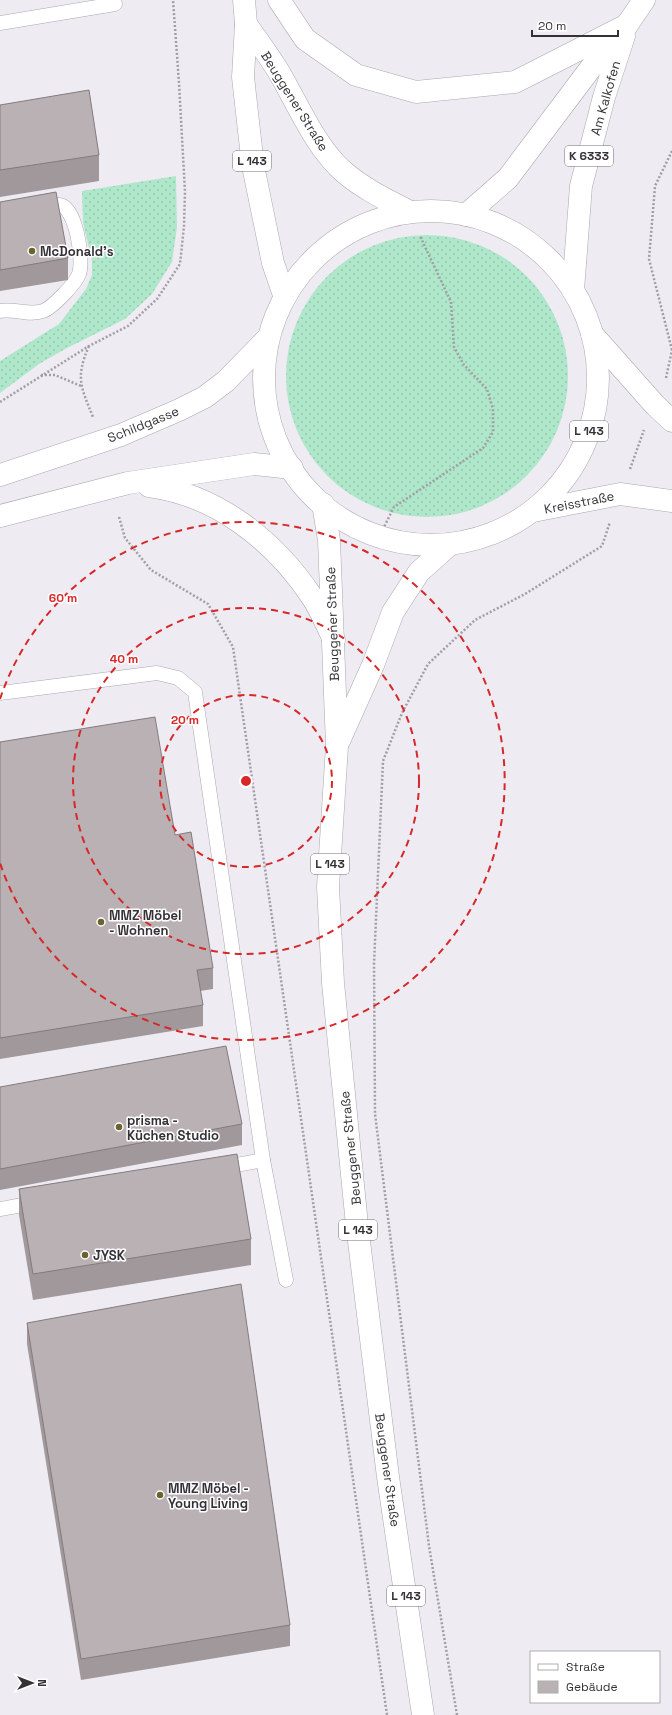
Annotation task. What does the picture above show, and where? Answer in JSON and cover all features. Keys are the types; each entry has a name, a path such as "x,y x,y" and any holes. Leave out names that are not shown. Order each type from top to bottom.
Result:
{"main road":[{"name":"Beuggener Straße","path":"244,0 246,24 243,77 252,166 273,263 284,296"},
{"path":"279,0 305,39 356,75 416,92 515,82 627,25"},
{"name":"Am Kalkofen","path":"466,214 508,178 590,69 627,25 644,0"},
{"name":"Beuggener Straße","path":"246,24 280,74 301,114 323,148 344,172 377,195 410,212"},
{"name":"Am Kalkofen","path":"573,290 581,186 604,97 627,25"},
{"name":"L 143","path":"438,211 466,214 508,230 526,242 560,272 573,290 584,311 592,334 597,386 588,435 564,480 533,511 509,527 490,537 469,543 448,546 410,546 379,537 352,525 323,504 307,488 292,468 274,428 265,385 266,340 274,317 284,296 302,270 325,248 351,231 379,218 410,212 438,211"},
{"path":"592,334 655,405 672,421"},
{"name":"Schildgasse","path":"0,475 121,435 205,397 226,381 266,340"},
{"path":"0,516 128,483 254,464 292,468"},
{"path":"128,483 171,489 220,508 254,531 286,564 312,597 334,640"},
{"name":"Kreisstraße","path":"533,511 620,494 672,501"},
{"name":"Beuggener Straße","path":"323,504 329,540 337,746 328,887 333,983 357,1225 383,1438 423,1715"},
{"name":"Beuggener Straße","path":"337,746 373,665 393,612 419,572 448,546"}],"lane":[{"path":"0,23 115,4"},
{"path":"0,311 33,313 43,311 55,304 79,274 80,262 75,224 68,209 59,204 24,210"},
{"path":"0,693 157,673 178,678 195,692 263,1160 286,1280"},
{"path":"209,1170 263,1160"},
{"path":"0,1209 54,1199"}],"path":[{"path":"0,402 89,346 128,326 157,299 180,264 184,226 185,192 180,84 173,0"},
{"path":"457,1715 429,1546 375,1114 374,964 383,762 402,713 428,664 475,620 526,594 602,546 641,435 664,385 672,350 649,259 655,186 672,151"},
{"path":"379,537 394,507 483,448 493,432 493,409 487,389 464,365 454,346 450,302 431,263 410,212"},
{"path":"89,346 82,362 81,386 94,419"},
{"path":"41,376 55,376 81,386"},
{"path":"119,517 125,538 151,570 208,604 233,647 387,1715"}],"green space":[{"path":"176,176 177,227 172,262 152,294 125,319 65,349 39,364 0,393 0,361 59,324 86,289 92,275 92,261 83,222 82,191"},
{"path":"427,235 454,238 481,246 505,259 527,276 544,298 557,322 565,349 568,376 565,403 557,430 544,454 527,476 505,493 481,506 454,514 427,517 400,514 373,506 349,493 327,476 310,454 297,430 289,403 286,376 289,349 297,322 310,298 327,276 349,259 373,246 400,238"}],"building":[{"path":"89,90 99,155 0,170 0,105"},
{"name":"McDonald's","path":"56,192 68,258 0,270 0,202"},
{"name":"MMZ Möbel - Wohnen","path":"155,717 175,835 191,832 213,968 197,970 203,1005 0,1038 0,742"},
{"name":"prisma - Küchen Studio","path":"226,1046 242,1124 0,1169 0,1087"},
{"path":"237,1154 251,1239 33,1274 19,1189"},
{"name":"MMZ Möbel - Young Living","path":"241,1284 290,1625 81,1659 27,1323"}],"place":[{"name":"McDonald's","path":"32,251"},
{"name":"MMZ Möbel - Wohnen","path":"101,922"},
{"name":"prisma - Küchen Studio","path":"119,1127"},
{"name":"JYSK","path":"85,1255"},
{"name":"MMZ Möbel - Young Living","path":"160,1495"}]}
